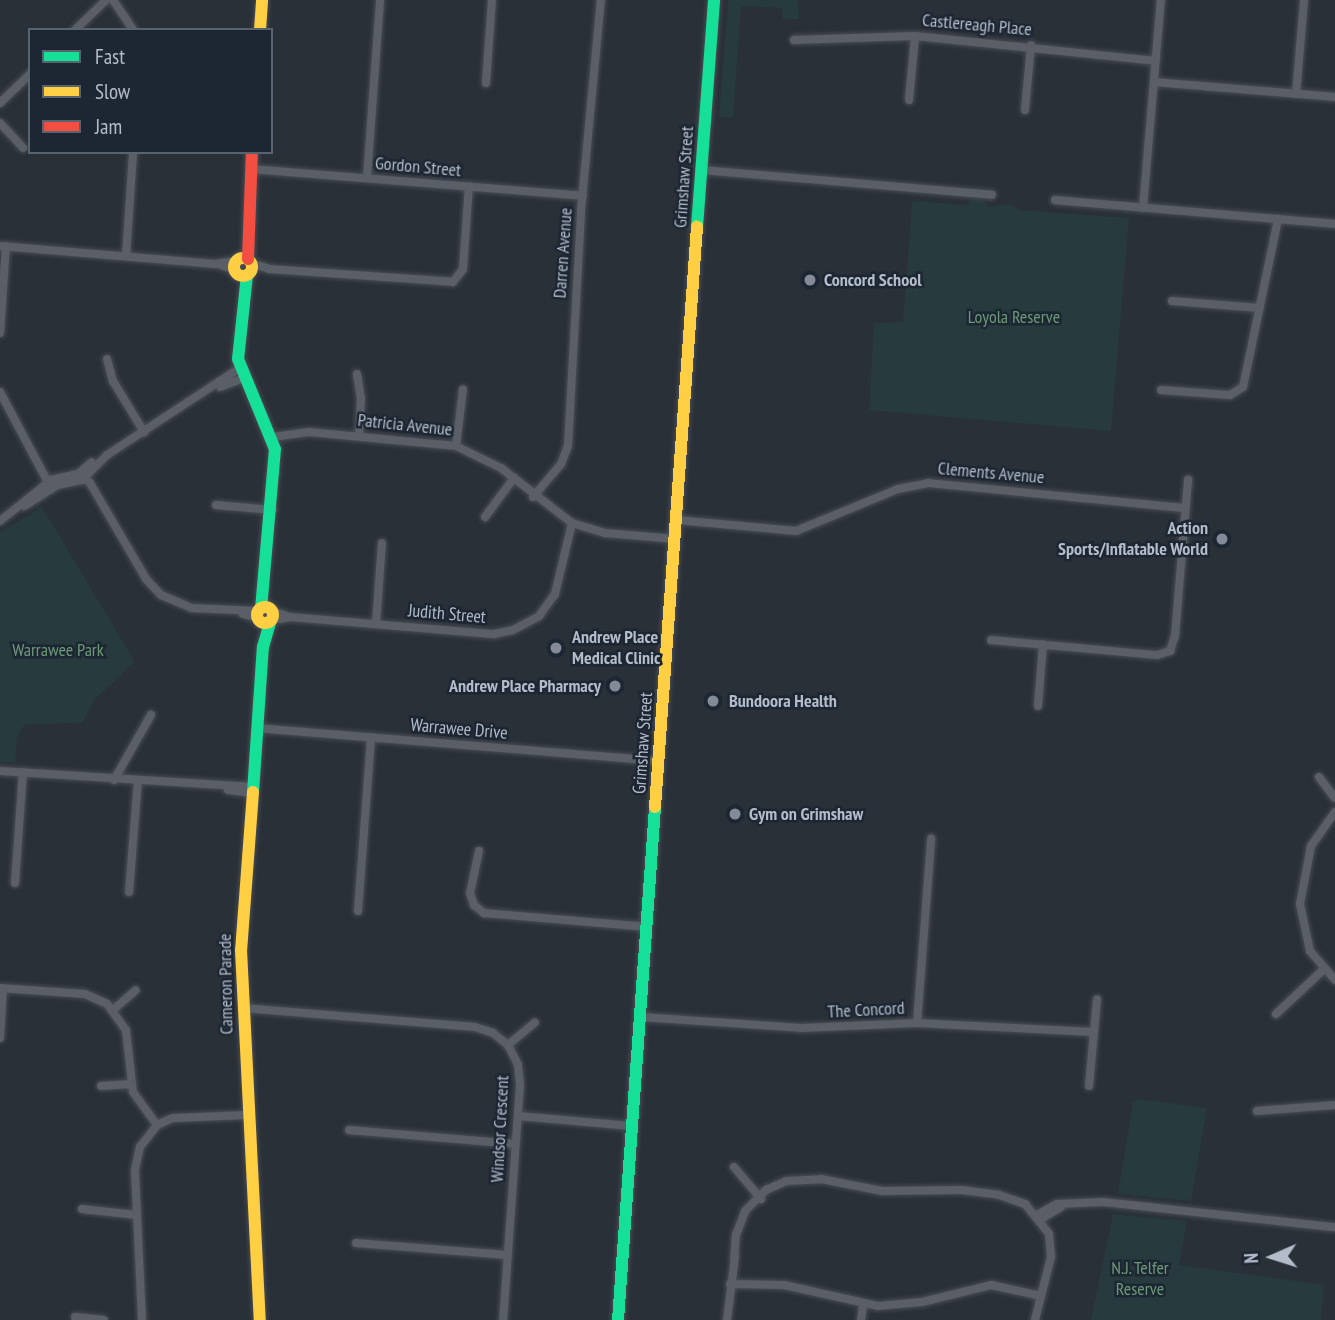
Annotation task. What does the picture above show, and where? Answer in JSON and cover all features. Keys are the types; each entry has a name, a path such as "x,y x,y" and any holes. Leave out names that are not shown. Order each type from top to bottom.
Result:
{"main road":[{"path":"260,28 262,0"},
{"name":"Grimshaw Street","path":"618,1320 714,0"},
{"name":"Cameron Parade","path":"252,154 241,307 242,373 274,437 272,510 241,950 260,1320"}],"street":[{"path":"77,28 106,0"},
{"path":"113,0 132,28"},
{"path":"367,178 380,0"},
{"path":"486,83 492,0"},
{"name":"Darren Avenue","path":"533,496 561,464 568,446 583,196 601,0"},
{"path":"1143,208 1161,0"},
{"path":"1296,94 1304,0"},
{"path":"909,100 915,36"},
{"name":"Castlereagh Place","path":"794,40 915,36 1031,45 1156,61"},
{"path":"1025,110 1031,45"},
{"path":"0,103 28,76"},
{"path":"1154,82 1335,97"},
{"path":"0,123 23,148"},
{"path":"125,256 133,154"},
{"name":"Gordon Street","path":"250,169 583,196"},
{"path":"702,170 992,195"},
{"path":"0,333 3,246 453,282 463,270 469,187"},
{"path":"1055,200 1335,224"},
{"path":"1161,390 1230,395 1239,392 1278,219"},
{"path":"1172,301 1260,308"},
{"path":"107,359 113,381 144,432"},
{"path":"0,521 41,499 50,484 82,477 107,455 242,373"},
{"path":"357,374 361,398 359,435"},
{"path":"456,446 463,388"},
{"path":"0,392 50,484"},
{"name":"Patricia Avenue","path":"274,437 300,432 359,435 456,446 513,478 533,496 572,523 605,533 676,539"},
{"name":"Judith Street","path":"82,477 160,595 191,608 265,615 494,634 524,627 546,610 555,594 572,523"},
{"path":"485,517 513,478"},
{"path":"991,640 1157,655 1170,651 1175,636 1188,480"},
{"name":"Clements Avenue","path":"677,520 796,531 898,489 928,483 1185,508"},
{"path":"216,505 272,510"},
{"path":"376,624 382,543"},
{"path":"1038,706 1043,644"},
{"path":"114,780 151,715"},
{"name":"Warrawee Drive","path":"257,728 659,761"},
{"path":"358,911 371,737"},
{"path":"0,771 252,790"},
{"path":"15,883 23,772"},
{"path":"1319,777 1335,798"},
{"path":"129,892 138,781"},
{"path":"1335,812 1311,846 1300,904 1305,938 1324,970 1335,980"},
{"path":"917,1023 931,839"},
{"path":"479,851 470,893 474,905 484,913 647,927"},
{"path":"1276,1014 1324,970"},
{"path":"0,1038 2,988 85,995 113,1010 126,1030 131,1084 158,1125"},
{"path":"113,1010 136,990"},
{"path":"1089,1086 1097,999"},
{"path":"243,1008 475,1027 493,1033 508,1045 535,1022"},
{"name":"The Concord","path":"641,1017 801,1028 917,1023 1093,1032"},
{"name":"Windsor Crescent","path":"503,1320 520,1075 508,1045"},
{"path":"101,1086 131,1084"},
{"path":"1257,1111 1335,1105"},
{"path":"142,1320 136,1156 158,1125 173,1118 248,1111"},
{"path":"517,1116 632,1126"},
{"path":"349,1130 515,1144"},
{"path":"734,1167 760,1197"},
{"path":"727,1320 734,1261 744,1223 760,1197 798,1184 844,1185 882,1191 978,1191 1017,1200 1039,1217 1052,1250 1035,1320"},
{"path":"1039,1217 1070,1202 1103,1202 1335,1227"},
{"path":"82,1209 137,1215"},
{"path":"356,1243 508,1255"},
{"path":"730,1284 784,1285 863,1305 905,1305 991,1285 1041,1296"},
{"path":"861,1320 863,1305"},
{"path":"75,1317 104,1320"}],"green space":[{"path":"728,0 798,0 799,19 783,19 782,8 741,6 733,118 719,117"},
{"name":"Loyola Reserve","path":"973,198 984,199 987,207 1010,204 1019,210 1129,218 1111,431 869,410 874,323 903,322 912,201 968,205"},
{"name":"Warrawee Park","path":"42,507 135,662 95,699 82,723 25,724 17,736 15,763 0,762 0,532"},
{"path":"1138,1099 1207,1108 1191,1201 1118,1194 1133,1103"},
{"name":"N.J. Telfer Reserve","path":"1113,1214 1187,1221 1179,1265 1324,1285 1321,1320 1091,1320"}],"traffic: fast":[{"path":"697,227 714,0"},
{"path":"247,275 238,359 275,449 261,608"},
{"path":"253,792 263,647 270,622"},
{"path":"618,1320 655,807"}],"traffic: slow":[{"path":"260,28 262,0"},
{"path":"655,807 697,227"},
{"path":"243,258 249,261 252,267 249,273 243,276 237,273 234,267 237,261 243,258"},
{"path":"265,607 271,609 273,615 271,621 265,623 259,621 257,615 259,609 265,607"},
{"path":"253,792 241,950 260,1320"}],"traffic: jam":[{"path":"248,259 252,154"}],"place":[{"name":"Concord School","path":"810,280"},
{"name":"Action Sports/Inflatable World","path":"1222,539"},
{"name":"Andrew Place Medical Clinic","path":"556,648"},
{"name":"Andrew Place Pharmacy","path":"615,686"},
{"name":"Bundoora Health","path":"713,701"},
{"name":"Gym on Grimshaw","path":"735,814"}]}
